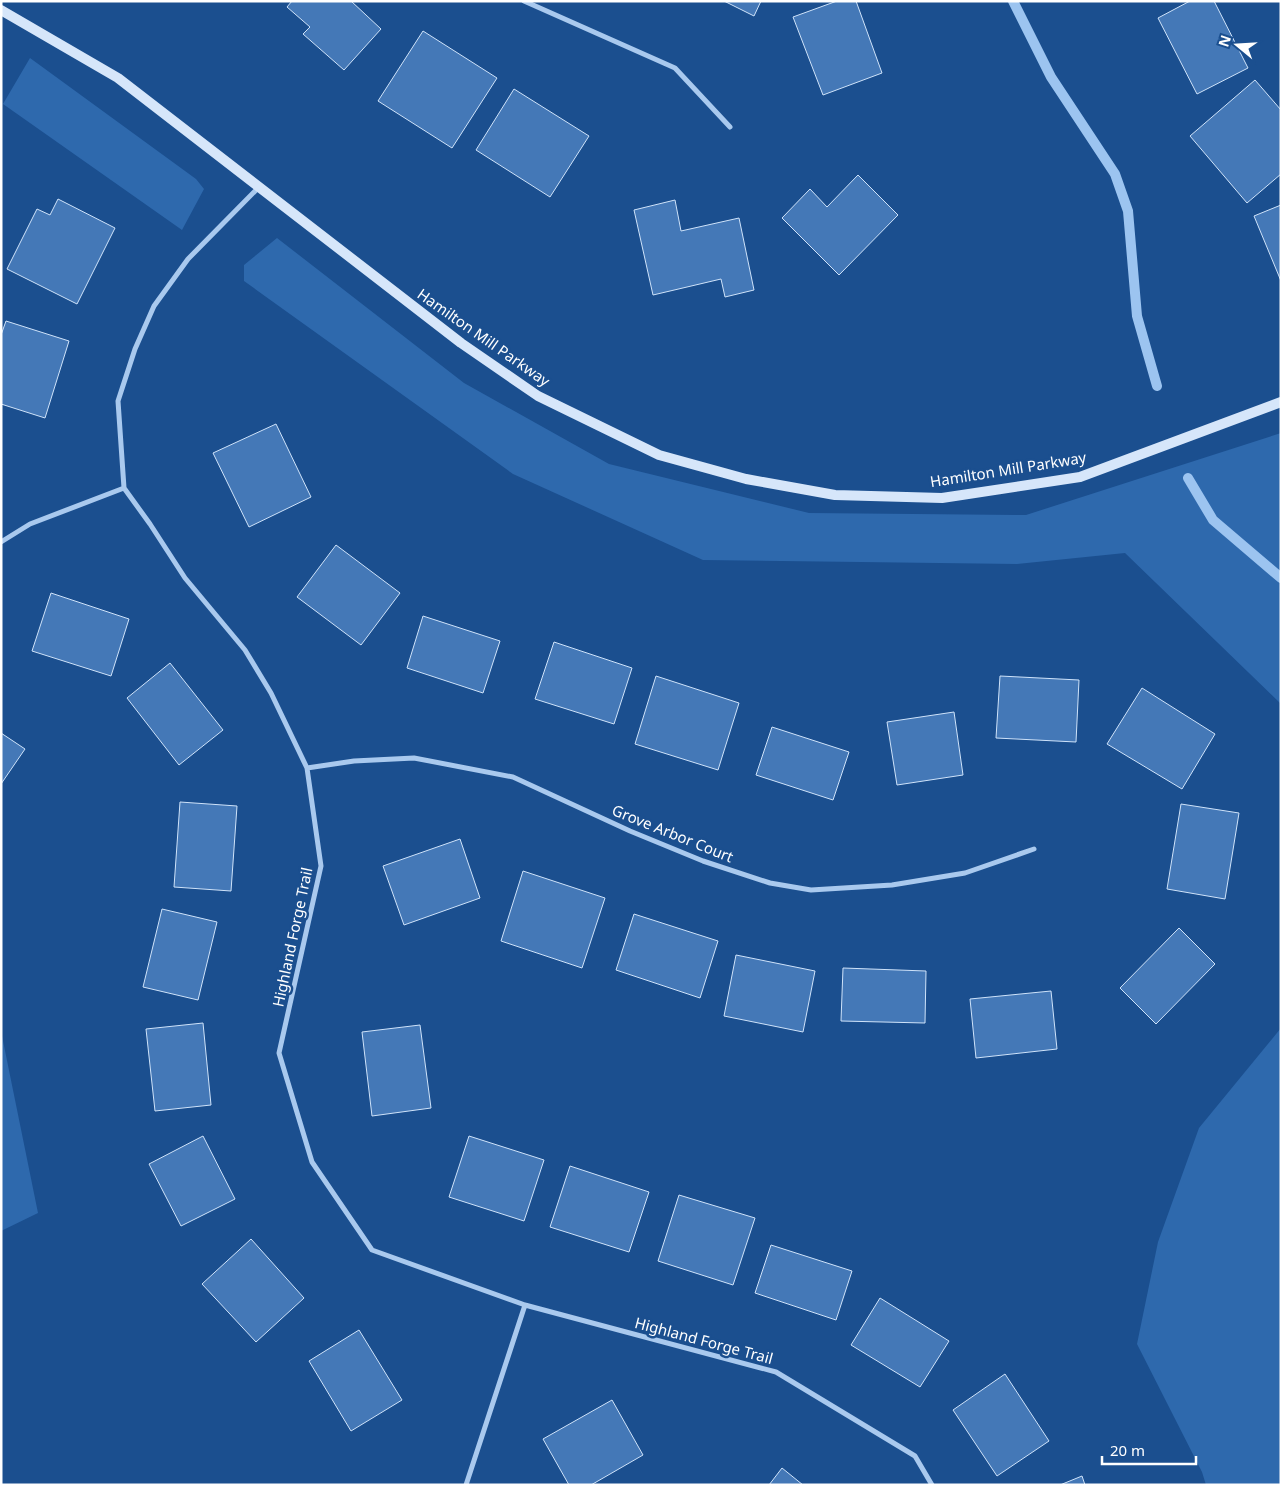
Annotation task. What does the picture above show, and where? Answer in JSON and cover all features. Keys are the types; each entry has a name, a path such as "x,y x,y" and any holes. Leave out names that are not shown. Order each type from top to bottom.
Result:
{"street":[{"path":"524,1 675,68 730,127"},
{"name":"Hamilton Mill Parkway","path":"1,10 118,78 460,343 538,396 658,455 746,479 835,495 942,498 1080,476 1281,402"},
{"path":"1,542 30,524 124,488 118,401 135,348 154,306 188,259 259,187"},
{"name":"Highland Forge Trail","path":"124,488 185,578 245,650 271,693 307,768 321,866 279,1053 312,1162 372,1250 524,1305 776,1372 914,1456 932,1485"},
{"name":"Grove Arbor Court","path":"307,768 354,761 414,758 513,777 630,831 703,861 770,883 812,890 892,885 965,873 1034,849"},
{"path":"466,1485 524,1305"}],"shaded area":[{"path":"30,58 196,179 204,189 182,230 3,104"},
{"path":"277,238 464,383 609,464 809,513 1026,515 1281,433 1281,704 1125,553 1017,564 703,560 513,474 244,281 244,265"},
{"path":"1281,1028 1281,1485 1206,1485 1202,1472 1137,1344 1158,1242 1199,1128"},
{"path":"1,1031 38,1213 1,1231"}],"building":[{"path":"292,1 351,1 381,29 344,70 303,34 310,27 287,7"},
{"path":"724,1 761,1 754,16"},
{"path":"837,1 856,1 882,73 823,95 793,17"},
{"path":"1190,1 1214,1 1248,68 1197,94 1158,18"},
{"path":"423,31 497,78 452,148 378,101"},
{"path":"1255,80 1281,110 1281,174 1247,203 1190,136"},
{"path":"514,89 589,136 550,197 476,150"},
{"path":"858,175 898,215 839,275 782,218 810,189 827,207"},
{"path":"58,199 115,228 77,304 7,269 37,209 50,215"},
{"path":"675,200 681,231 739,218 754,290 725,297 721,279 653,295 634,210"},
{"path":"1281,205 1281,281 1254,216"},
{"path":"6,321 69,341 45,418 1,404 1,335"},
{"path":"276,424 311,497 249,527 213,453"},
{"path":"336,545 400,593 361,645 297,597"},
{"path":"51,593 129,619 111,676 32,651"},
{"path":"423,616 500,641 483,693 407,668"},
{"path":"554,642 632,668 614,724 535,699"},
{"path":"170,663 223,730 179,765 127,698"},
{"path":"656,676 739,703 718,770 635,744"},
{"path":"1000,676 1079,680 1076,742 996,738"},
{"path":"1142,688 1215,734 1182,789 1107,744"},
{"path":"954,712 963,775 897,785 887,722"},
{"path":"772,727 849,752 833,800 756,775"},
{"path":"1,733 25,749 1,784"},
{"path":"180,802 237,806 231,891 174,887"},
{"path":"1181,804 1239,813 1225,899 1167,889"},
{"path":"460,839 480,898 404,925 383,866"},
{"path":"523,871 605,898 582,968 501,941"},
{"path":"162,909 217,922 198,1000 143,987"},
{"path":"634,914 718,941 700,998 616,970"},
{"path":"1179,928 1215,964 1156,1024 1120,988"},
{"path":"736,955 815,971 803,1032 724,1016"},
{"path":"843,968 926,971 925,1023 841,1021"},
{"path":"1051,991 1057,1049 976,1058 970,999"},
{"path":"203,1023 211,1105 155,1111 146,1029"},
{"path":"420,1025 431,1108 372,1116 362,1032"},
{"path":"203,1136 235,1199 181,1226 149,1164"},
{"path":"469,1136 544,1160 524,1221 449,1197"},
{"path":"570,1166 649,1192 629,1252 550,1227"},
{"path":"679,1195 755,1218 733,1285 658,1261"},
{"path":"251,1239 304,1298 256,1342 202,1284"},
{"path":"771,1245 852,1271 836,1320 755,1293"},
{"path":"880,1298 949,1341 920,1387 851,1345"},
{"path":"359,1330 402,1400 351,1431 309,1361"},
{"path":"1005,1374 1049,1441 997,1476 953,1410"},
{"path":"612,1400 643,1455 591,1485 569,1485 543,1439"},
{"path":"782,1468 803,1485 769,1485"},
{"path":"1082,1476 1085,1485 1060,1485"}],"waterway":[{"path":"1013,1 1051,77 1115,174 1128,211 1137,316 1157,386"},
{"path":"1188,478 1213,520 1281,578"}]}
